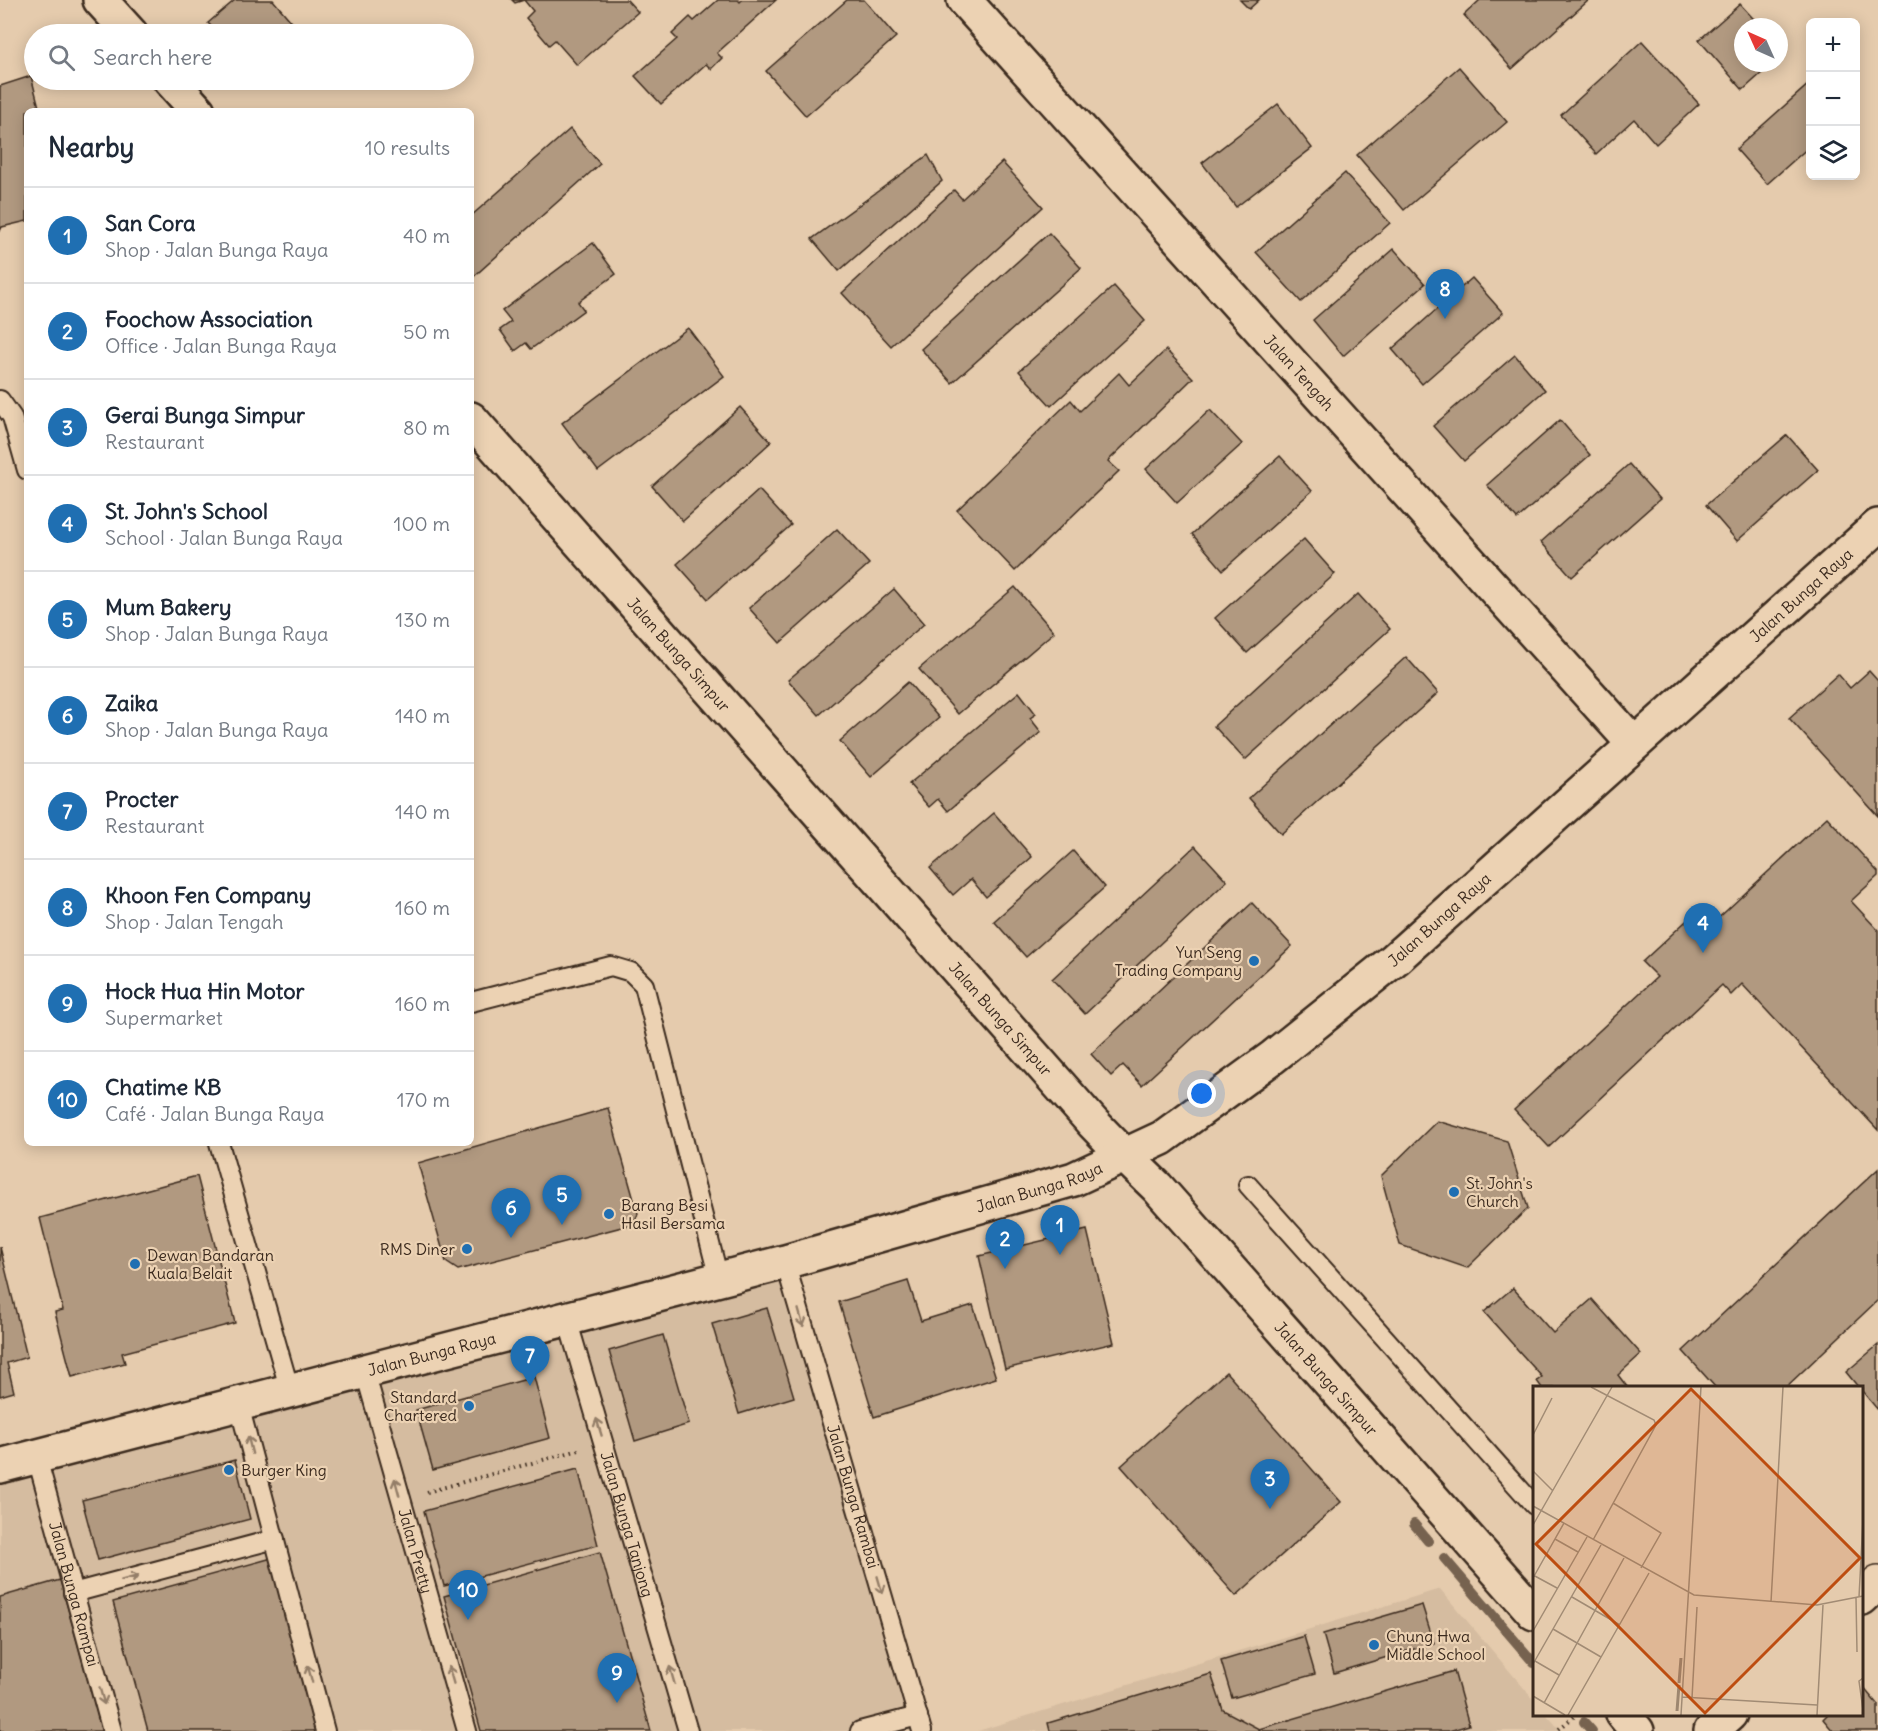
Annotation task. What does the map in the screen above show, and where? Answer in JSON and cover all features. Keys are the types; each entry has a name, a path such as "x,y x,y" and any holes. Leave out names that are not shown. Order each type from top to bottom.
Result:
{"street":[{"path":"100,0 121,24"},
{"name":"Jalan Tengah","path":"964,0 1634,744"},
{"path":"179,90 195,108"},
{"name":"Jalan Bunga Simpur","path":"474,422 1093,1123 1164,1196 1533,1612"},
{"name":"Jalan Bunga Raya","path":"0,1466 785,1262 1074,1179 1162,1138 1273,1057 1395,959 1878,526"},
{"path":"1863,1597 1878,1583"},
{"path":"1625,1716 1637,1731"}],"lane":[{"path":"0,400 12,417 24,459"},
{"path":"474,1001 611,966 632,972 645,985 719,1279"},
{"path":"220,1146 290,1391"},
{"path":"1248,1185 1533,1504"},
{"name":"Jalan Bunga Rambai","path":"785,1262 920,1723"},
{"name":"Jalan Bunga Tanjong","path":"567,1320 688,1731"},
{"name":"Jalan Pretty","path":"364,1372 467,1731"},
{"path":"239,1405 325,1731"},
{"name":"Jalan Bunga Rampai","path":"37,1458 112,1731"},
{"path":"73,1593 275,1539"},
{"path":"860,1731 920,1723"}],"path":[{"path":"401,1499 604,1443"},
{"path":"1559,1729 1575,1716"}],"shaded area":[{"path":"785,1262 916,1731 0,1731 0,1462"},
{"name":"Chung Hwa Middle School","path":"1440,1589 1533,1699 1533,1716 1548,1716 1561,1731 978,1731"}],"building":[{"path":"235,0 273,0 293,24 209,24"},
{"path":"524,0 627,0 638,12 577,65 555,40 549,45 526,18 533,11"},
{"path":"718,0 738,0 740,2 742,0 776,0 717,53 722,58 711,69 706,64 661,104 635,76 677,39 672,34 690,17 694,21"},
{"path":"847,0 864,0 896,37 806,116 766,71"},
{"path":"1240,0 1259,0 1249,9"},
{"path":"1480,0 1589,0 1512,69 1464,15"},
{"path":"1740,4 1753,18 1734,18 1734,72 1763,72 1743,90 1699,40"},
{"path":"1642,41 1699,104 1656,144 1634,119 1596,154 1561,115"},
{"path":"1459,67 1507,122 1404,210 1357,155"},
{"path":"24,78 24,90 35,90 39,108 24,108 24,222 2,227 0,231 0,86"},
{"path":"1806,87 1806,150 1767,184 1736,149"},
{"path":"1278,104 1312,148 1236,207 1202,163"},
{"path":"570,129 600,164 474,276 474,213"},
{"path":"928,155 942,181 839,271 812,239"},
{"path":"1002,162 1043,207 891,346 842,293 954,190 962,199"},
{"path":"1345,173 1390,223 1301,302 1256,252"},
{"path":"1049,233 1081,268 952,383 921,349"},
{"path":"593,243 616,274 578,302 584,310 531,349 526,343 515,351 500,330 511,322 502,311"},
{"path":"1394,249 1425,284 1343,356 1313,320"},
{"path":"1472,278 1503,313 1422,384 1392,349"},
{"path":"1114,286 1145,321 1051,406 1019,371"},
{"path":"688,328 724,376 598,471 562,423"},
{"path":"1166,350 1193,378 1108,461 1119,471 1015,571 957,510 1071,400 1080,411 1119,373 1129,385"},
{"path":"1515,355 1545,390 1464,461 1433,426"},
{"path":"740,407 771,442 683,521 652,486"},
{"path":"1210,410 1242,444 1177,503 1146,469"},
{"path":"1560,420 1590,455 1517,519 1487,485"},
{"path":"1787,435 1818,470 1737,541 1706,505"},
{"path":"1280,456 1312,491 1223,570 1192,534"},
{"path":"1629,464 1660,499 1572,577 1541,542"},
{"path":"759,490 791,525 708,599 677,564"},
{"path":"837,529 869,564 780,643 749,608"},
{"path":"1304,539 1335,574 1247,653 1215,618"},
{"path":"1015,587 1054,632 958,714 919,669"},
{"path":"894,589 924,624 819,715 788,680"},
{"path":"1358,594 1390,629 1245,760 1214,726"},
{"path":"1406,657 1438,693 1281,834 1249,798"},
{"path":"1869,671 1878,681 1878,816 1789,718 1838,674 1850,688"},
{"path":"908,682 939,718 871,777 840,741"},
{"path":"1019,692 1036,714 1030,718 1041,732 948,811 938,799 929,807 909,784"},
{"path":"994,813 1032,857 986,897 971,879 953,895 930,868"},
{"path":"1827,817 1878,872 1878,876 1851,901 1878,930 1878,1130 1742,984 1731,995 1722,985 1549,1147 1514,1110 1657,977 1642,962 1699,909 1712,924"},
{"path":"1195,846 1227,881 1085,1014 1052,979"},
{"path":"1073,851 1105,887 1026,957 994,921"},
{"path":"1252,903 1292,946 1142,1085 1123,1065 1111,1076 1091,1054"},
{"path":"608,1108 638,1214 633,1224 458,1270 446,1262 418,1163"},
{"name":"St. John's Church","path":"1437,1121 1507,1141 1528,1208 1467,1268 1400,1245 1381,1176"},
{"path":"1878,1169 1878,1300 1787,1386 1714,1386 1683,1351"},
{"name":"Dewan Bandaran Kuala Belait","path":"197,1176 235,1323 122,1353 125,1363 72,1377 55,1312 63,1310 40,1218"},
{"path":"1087,1230 1114,1343 1005,1369 979,1256"},
{"path":"0,1247 27,1357 7,1363 14,1392 0,1396"},
{"path":"908,1281 921,1321 973,1305 996,1378 874,1417 839,1302"},
{"path":"1513,1288 1553,1333 1592,1299 1641,1354 1618,1375 1626,1386 1541,1386 1537,1381 1542,1377 1484,1312"},
{"path":"767,1308 794,1397 739,1414 712,1324"},
{"path":"663,1335 689,1424 635,1441 609,1351"},
{"path":"1878,1345 1878,1410 1863,1392 1863,1386 1857,1386 1846,1372"},
{"path":"1226,1372 1341,1502 1236,1596 1121,1466"},
{"path":"534,1377 550,1438 433,1470 416,1410"},
{"path":"235,1460 250,1519 98,1560 82,1500"},
{"path":"578,1469 598,1545 444,1586 424,1511"},
{"path":"600,1552 651,1731 481,1731 444,1596"},
{"path":"272,1558 319,1731 148,1731 113,1602"},
{"path":"60,1580 102,1731 0,1731 0,1597"},
{"path":"1422,1605 1434,1643 1334,1673 1323,1634"},
{"path":"1304,1636 1315,1674 1232,1698 1221,1661"},
{"path":"1454,1671 1469,1725 1449,1731 1260,1731 1259,1729"},
{"path":"1211,1674 1223,1710 1260,1731 1050,1731 1048,1723"},
{"path":"1863,1687 1878,1705 1878,1731 1833,1731 1823,1719 1826,1716 1863,1716"}],"waterway":[{"path":"1414,1524 1428,1541"},
{"path":"1444,1558 1533,1662"},
{"path":"1584,1722 1592,1731"}],"place":[{"name":"Khoon Fen Company","path":"1445,319"},
{"name":"St. John's School","path":"1703,953"},
{"name":"Yun Seng Trading Company","path":"1254,961"},
{"name":"St. John's Church","path":"1454,1192"},
{"name":"Barang Besi Hasil Bersama","path":"609,1214"},
{"name":"Mum Bakery","path":"562,1225"},
{"name":"Zaika","path":"511,1238"},
{"name":"RMS Diner","path":"467,1249"},
{"name":"San Cora","path":"1060,1255"},
{"name":"Dewan Bandaran Kuala Belait","path":"135,1264"},
{"name":"Foochow Association","path":"1005,1269"},
{"name":"Procter","path":"530,1386"},
{"name":"Standard Chartered","path":"469,1406"},
{"name":"Burger King","path":"229,1470"},
{"name":"Gerai Bunga Simpur","path":"1270,1509"},
{"name":"Chatime KB","path":"468,1620"},
{"name":"Chung Hwa Middle School","path":"1374,1645"},
{"name":"Hock Hua Hin Motor","path":"617,1703"}]}
